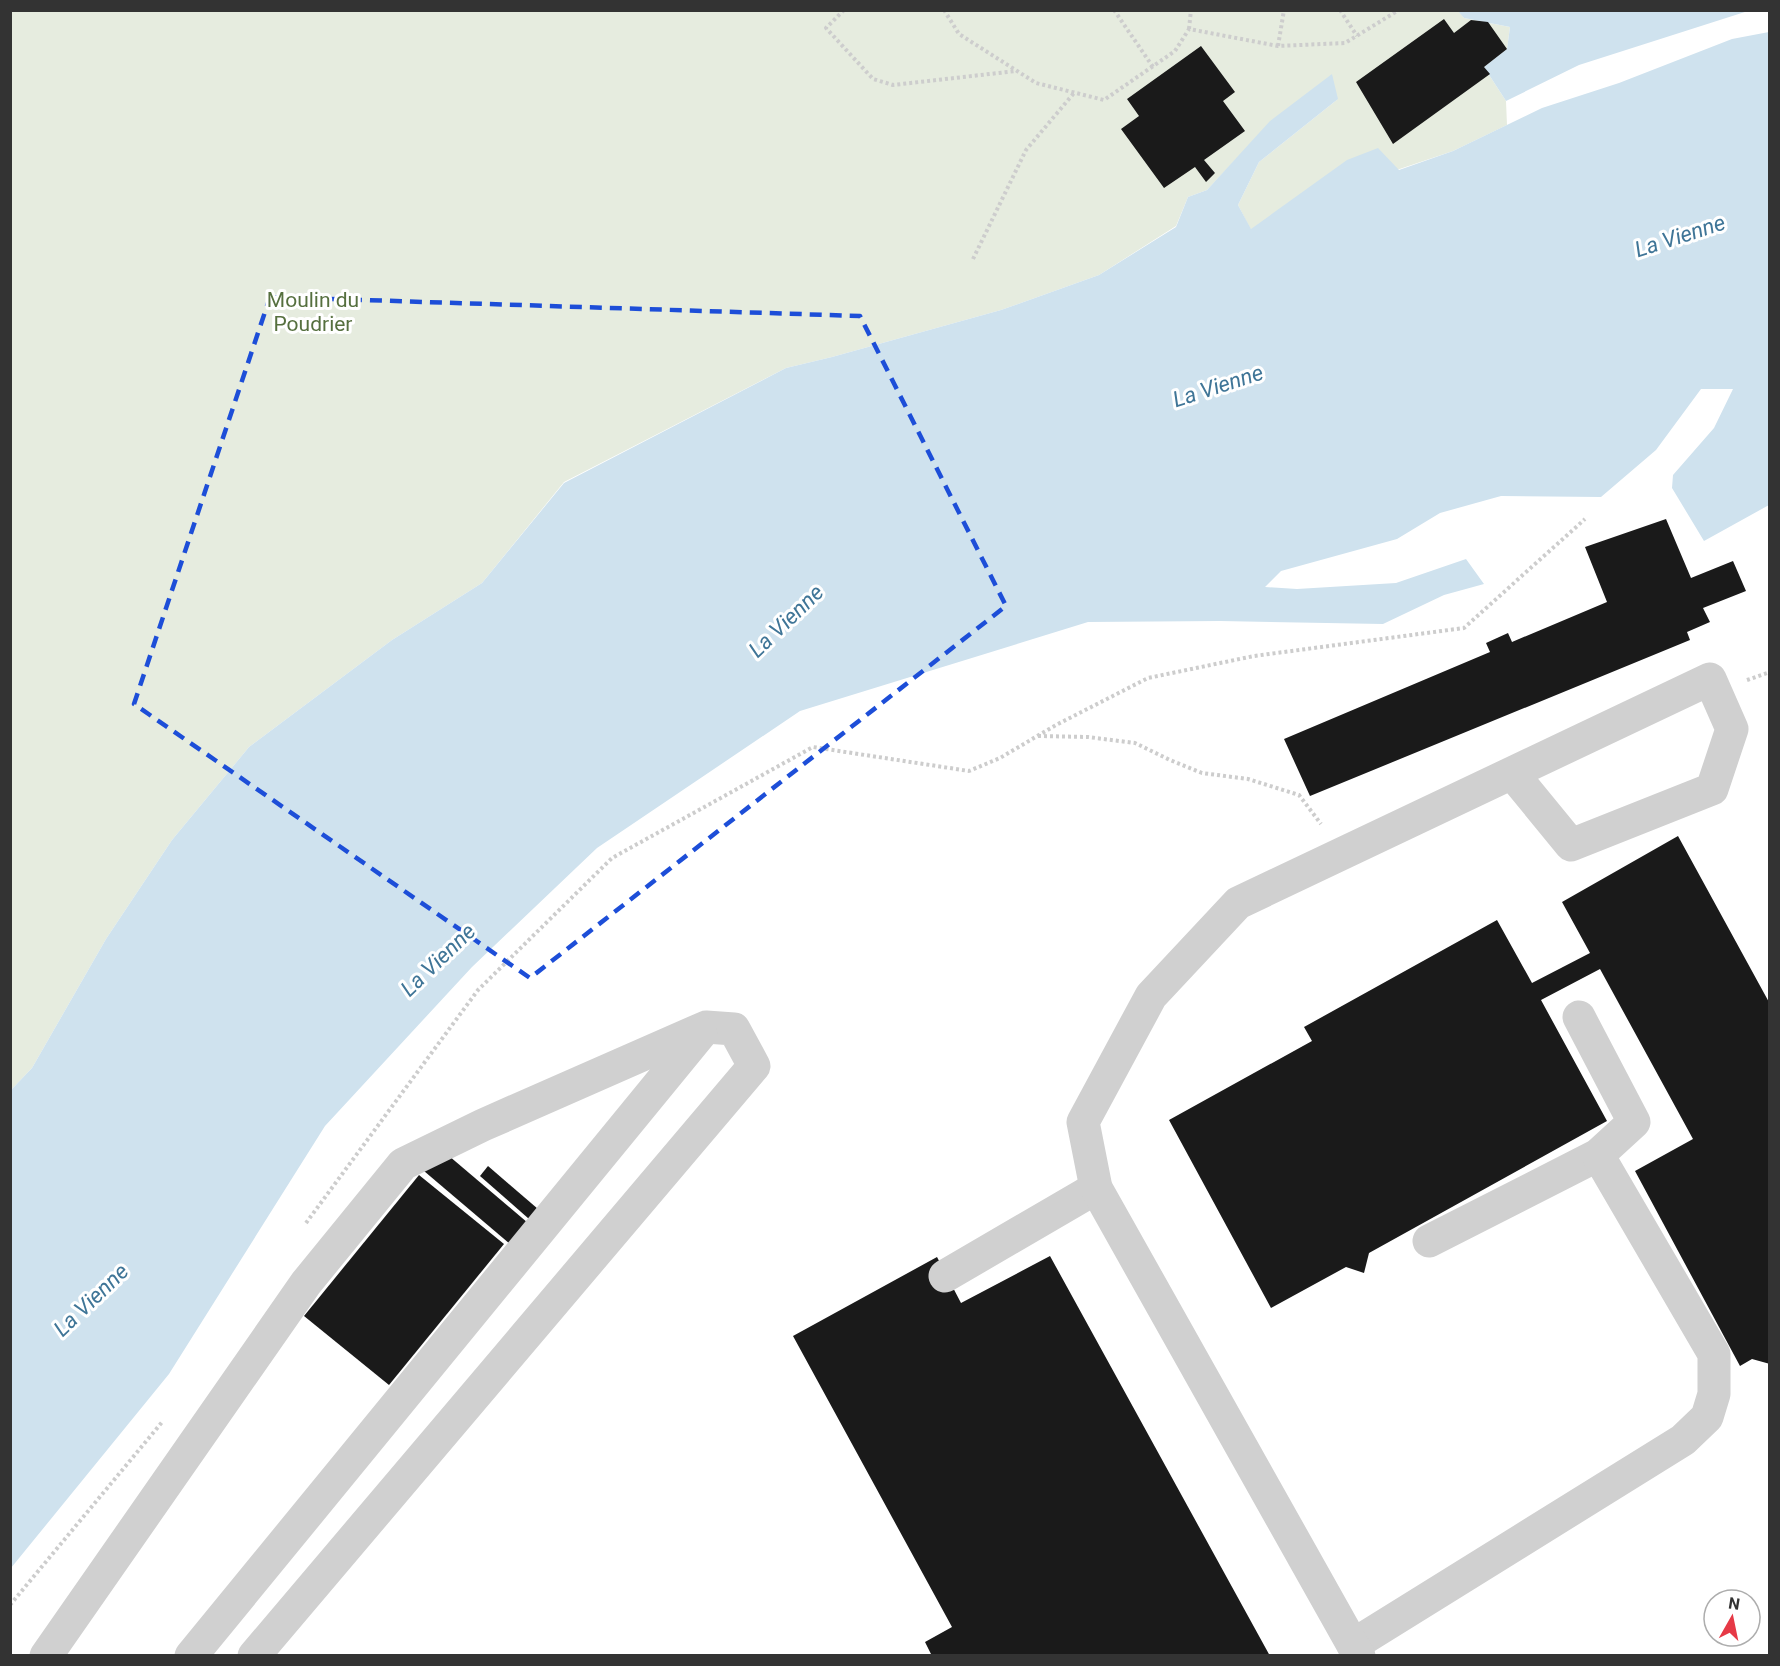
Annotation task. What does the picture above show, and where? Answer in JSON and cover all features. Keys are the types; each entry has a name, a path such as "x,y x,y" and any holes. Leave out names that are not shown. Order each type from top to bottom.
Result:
{"lane":[{"path":"1512,773 1571,844 1712,789 1732,729 1710,679 1238,903 1151,996 1083,1122 1096,1188 1356,1650 1683,1440 1707,1417 1714,1394 1714,1354 1598,1155"},
{"path":"1429,1241 1598,1155 1634,1122 1580,1017"},
{"path":"46,1656 306,1282 403,1164 483,1125 706,1027 734,1029 754,1066 254,1656"},
{"path":"191,1656 706,1027"},
{"path":"945,1276 1096,1188"}],"path":[{"path":"844,10 826,28 873,79 893,85 1017,71"},
{"path":"944,10 959,33 1036,83 1104,100 1175,51 1189,28 1191,10"},
{"path":"1114,10 1153,67"},
{"path":"1278,46 1284,10"},
{"path":"1340,10 1357,36"},
{"path":"1189,28 1278,46 1345,43 1398,10"},
{"path":"972,259 1026,150 1074,93"},
{"path":"305,1224 478,990 612,858 813,747 969,771 1000,758 1148,678 1254,656 1464,627 1585,519"},
{"path":"1037,736 1088,737 1135,742 1202,773 1248,779 1299,795 1343,854"},
{"path":"10,1605 166,1418"}],"highlighted area":[{"path":"270,297 860,316 1006,606 530,978 134,704"}],"green space":[{"name":"Moulin du Poudrier","path":"1458,10 1464,18 1510,27 1507,49 1484,67 1506,101 1507,125 1453,151 1281,209 1251,230 1238,205 1259,162 1338,99 1237,158 1207,190 1188,197 1176,226 1099,275 1001,310 786,368 564,482 482,583 392,640 249,747 172,840 106,939 32,1068 11,1090 11,11"}],"water":[{"path":"1458,11 1748,11 1579,65 1506,101 1484,67 1507,49 1510,27 1464,18"},
{"name":"La Vienne","path":"1769,32 1769,505 1704,541 1672,488 1673,475 1714,428 1733,389 1701,389 1656,450 1601,497 1501,496 1440,513 1397,539 1281,571 1265,587 1297,589 1396,583 1466,559 1484,584 1444,595 1383,624 1220,621 1088,622 800,711 597,848 472,967 325,1126 169,1374 11,1568 11,1090 32,1068 106,939 172,840 249,747 392,640 482,583 564,483 786,368 1001,310 1099,275 1176,227 1188,197 1207,190 1270,121 1332,74 1338,99 1259,162 1238,205 1251,229 1347,160 1378,148 1399,170 1453,151 1542,108 1619,83 1732,39"}],"building":[{"path":"1444,19 1454,33 1471,20 1488,22 1507,49 1484,67 1490,74 1393,144 1356,82"},
{"path":"1201,46 1235,92 1223,101 1245,131 1204,160 1215,173 1206,182 1195,167 1164,188 1121,129 1139,116 1127,99"},
{"path":"1666,519 1691,578 1733,561 1746,591 1703,608 1710,622 1687,632 1690,640 1310,796 1284,739 1490,652 1486,643 1508,633 1512,642 1607,602 1585,547"},
{"path":"1678,836 1770,1004 1770,1364 1752,1359 1740,1366 1635,1171 1693,1139 1600,969 1541,1000 1607,1121 1369,1253 1364,1273 1346,1267 1271,1308 1169,1120 1312,1041 1304,1027 1497,920 1532,983 1590,953 1562,902"},
{"path":"442,1150 528,1223 510,1244 424,1171"},
{"path":"488,1166 538,1209 529,1219 480,1176"},
{"path":"419,1175 504,1244 389,1385 304,1316"},
{"path":"1050,1256 1270,1656 932,1656 925,1642 952,1627 793,1336 937,1257 961,1303"}]}
